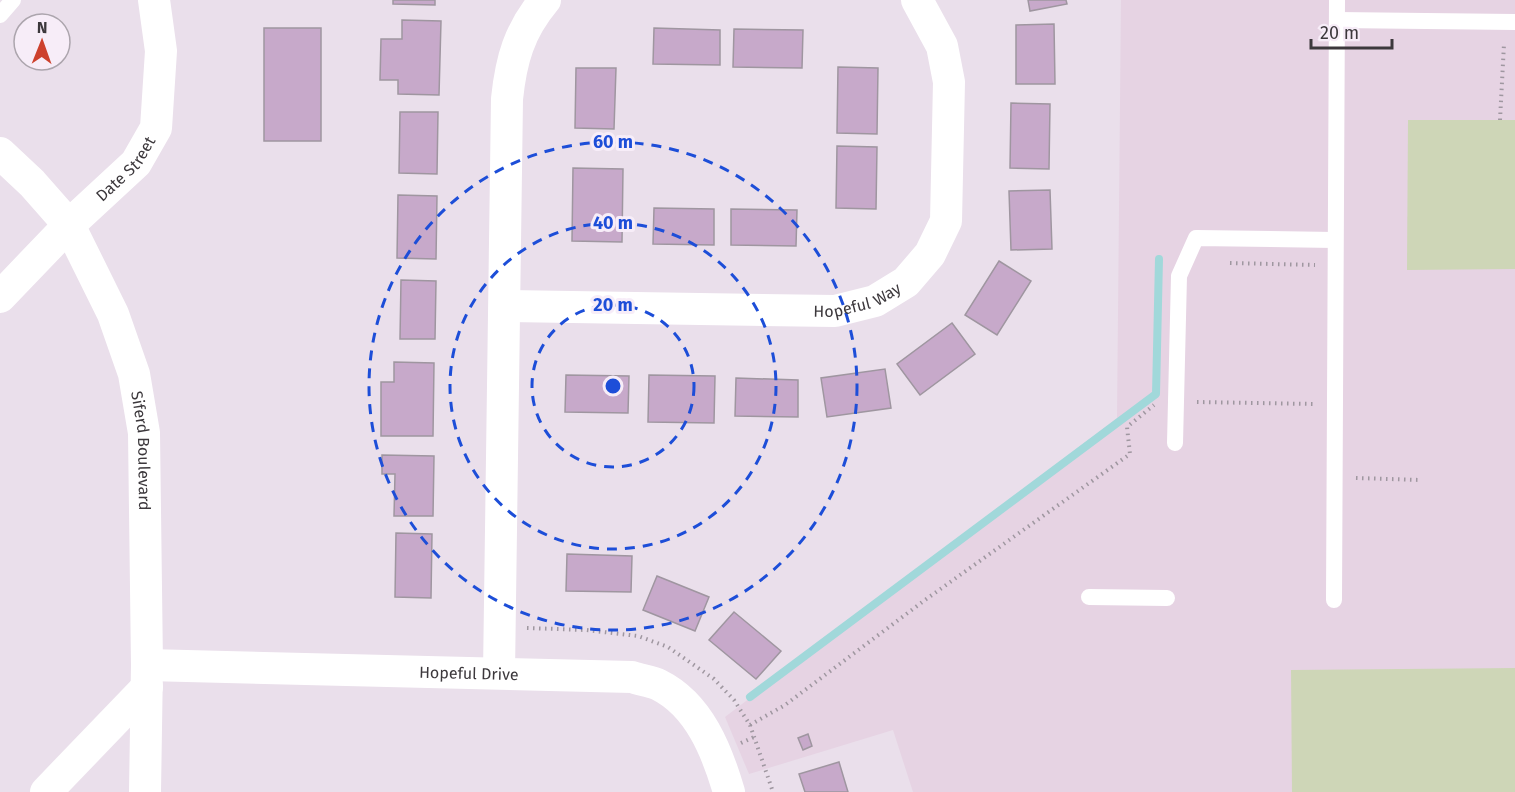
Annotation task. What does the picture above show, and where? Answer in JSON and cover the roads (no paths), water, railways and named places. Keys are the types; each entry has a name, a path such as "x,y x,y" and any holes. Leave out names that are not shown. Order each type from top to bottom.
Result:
{"street":[{"name":"Date Street","path":"0,297 69,225 135,163 156,128 161,51 154,0"},
{"path":"499,673 507,99 509,80 519,40 534,13 545,0"},
{"name":"Hopeful Way","path":"505,306 835,311 875,301 906,282 930,254 946,221 949,81 942,46 917,0"},
{"name":"Siferd Boulevard","path":"0,153 32,183 69,225 113,314 134,374 144,433 147,676 145,792"},
{"name":"Hopeful Drive","path":"147,676 499,673 632,677 658,684 683,702 701,725 717,753 729,792"},
{"path":"46,792 147,676"}],"lane":[{"path":"0,15 13,0"},
{"path":"1334,600 1337,0"},
{"path":"1337,20 1515,22"},
{"path":"1175,444 1179,276 1196,238 1335,240"},
{"path":"1089,597 1167,598"}],"waterway":[{"path":"750,697 1156,394 1159,259"}]}
